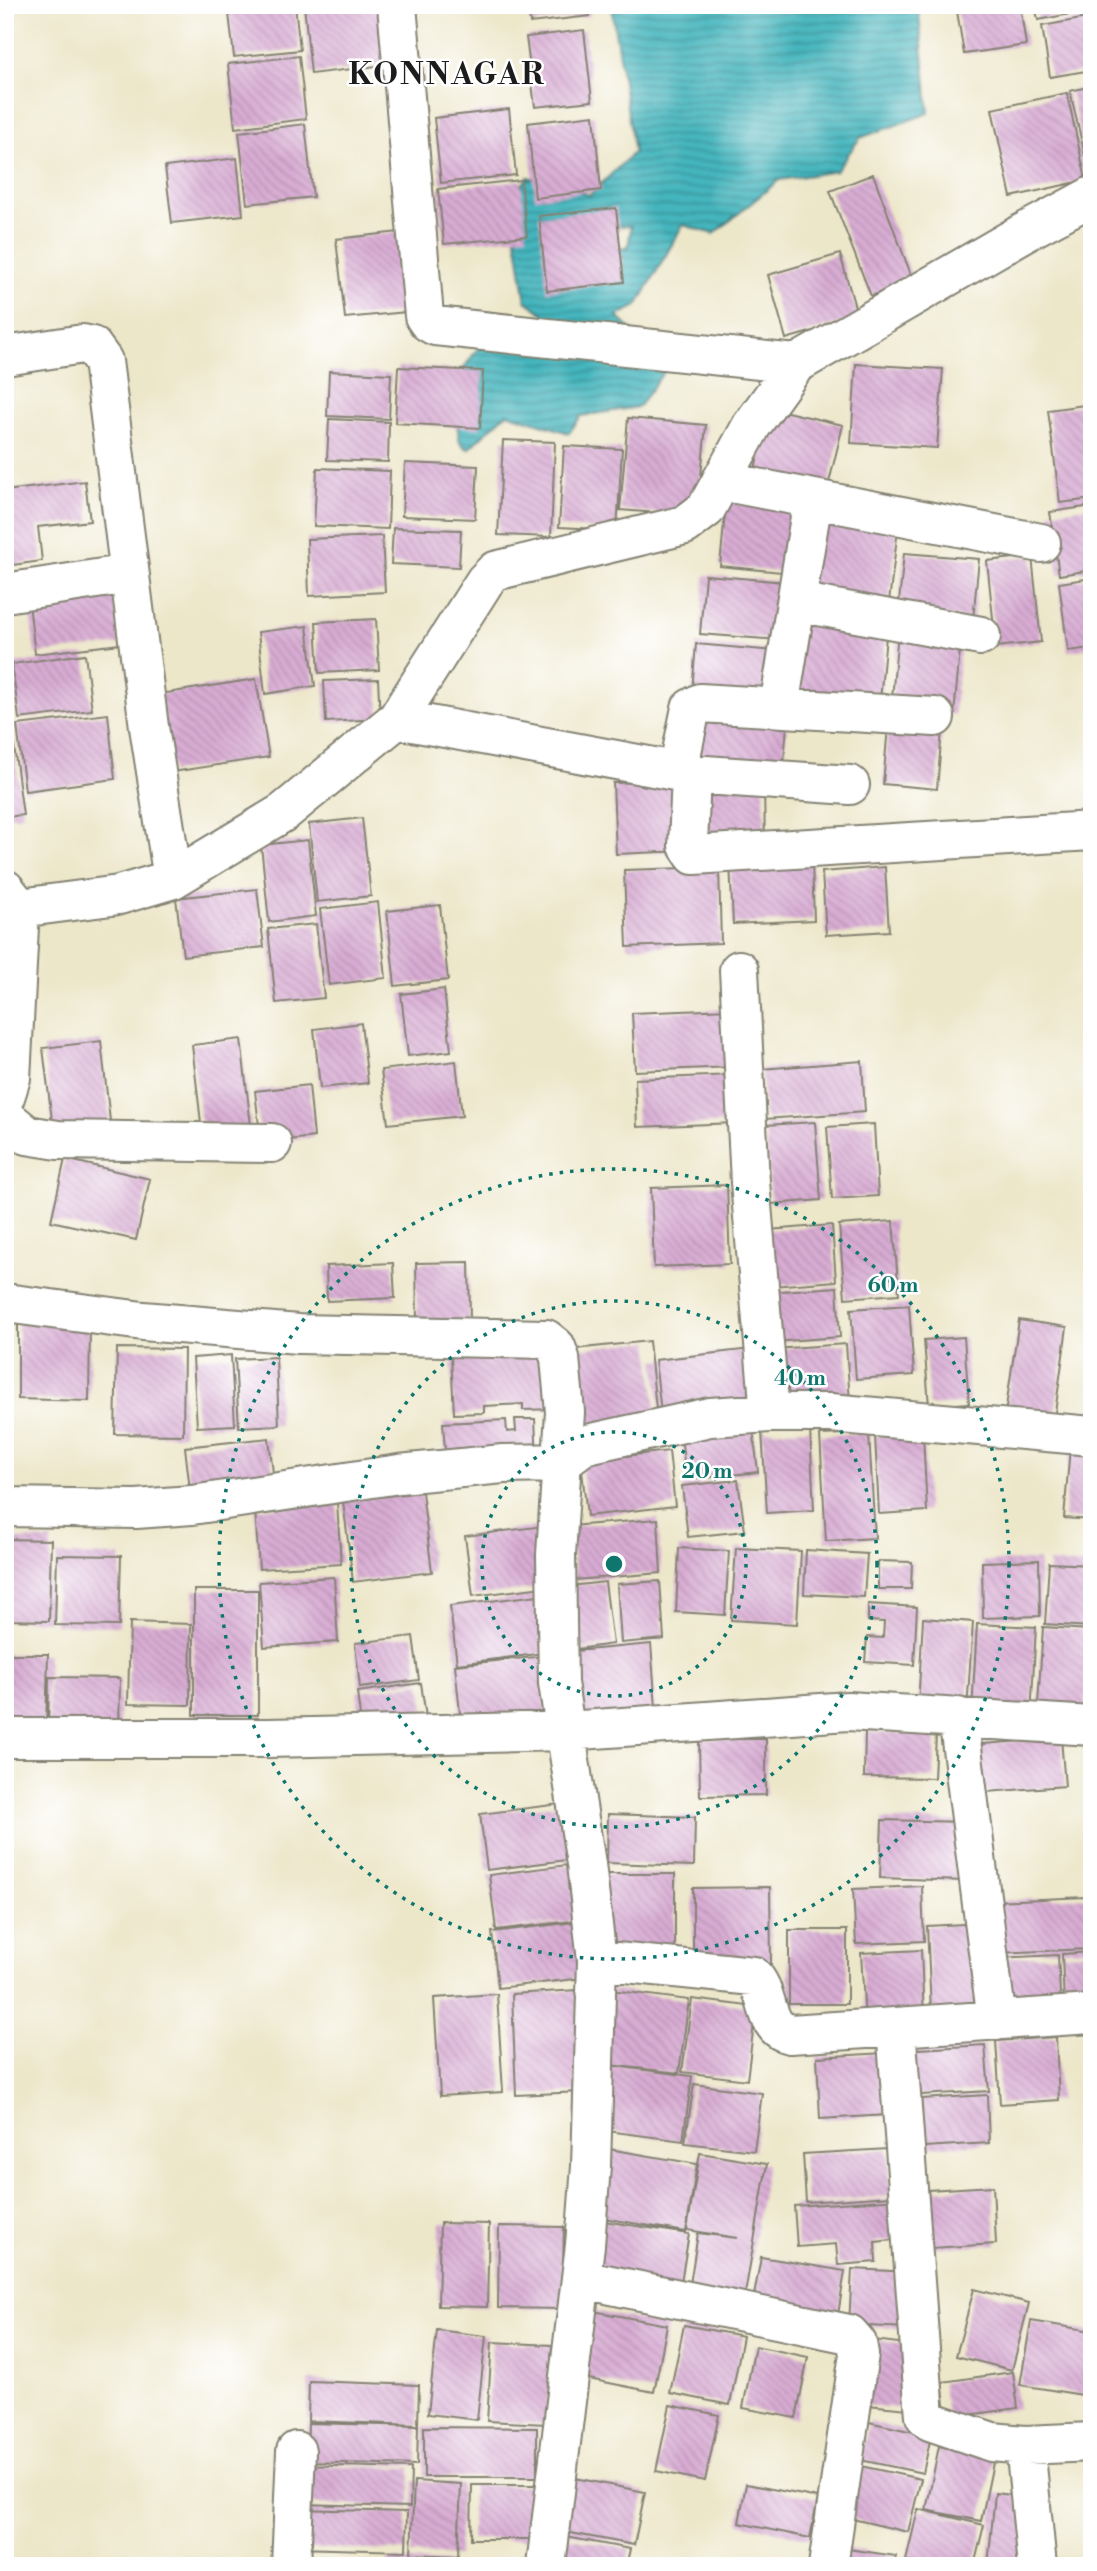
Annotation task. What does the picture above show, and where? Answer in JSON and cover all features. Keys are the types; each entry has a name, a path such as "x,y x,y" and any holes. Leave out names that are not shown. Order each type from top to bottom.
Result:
{"street":[{"path":"397,5 424,316 428,322 435,326 796,364"},
{"path":"5,1097 11,1079 13,899 119,895 173,879 284,812 397,719 485,581 495,571 685,525 706,509 752,425 796,364 1092,196"},
{"path":"5,356 83,344 92,346 103,361 149,727 173,879"},
{"path":"721,481 1041,542"},
{"path":"779,707 813,499"},
{"path":"5,593 129,574"},
{"path":"797,602 981,636"},
{"path":"936,717 710,702 695,705 691,708 685,773 688,846 694,855 1092,831"},
{"path":"397,719 685,773 850,785"},
{"path":"739,970 750,1182 770,1413"},
{"path":"5,1117 27,1135 58,1140 272,1143"},
{"path":"5,1303 144,1321 298,1334 546,1339 556,1347 560,1359 565,1412 556,1555 558,1683 586,1864 597,1960 591,2165 582,2279 546,2566"},
{"path":"5,1507 164,1507 398,1474 503,1464 561,1463 584,1445 592,1443 710,1417 770,1413 830,1413 1092,1436"},
{"path":"5,1738 281,1737 567,1731 848,1711 1092,1726"},
{"path":"958,1717 997,2021"},
{"path":"597,1960 753,1976 761,1986 772,2022 783,2032 1092,2014"},
{"path":"896,2027 925,2416 930,2421 992,2442 1025,2445 1092,2442"},
{"path":"582,2279 849,2333 855,2339 859,2354 828,2566"},
{"path":"1025,2445 1037,2566"},
{"path":"291,2566 296,2451"}],"water":[{"path":"611,5 918,5 929,113 860,138 836,171 779,180 714,234 683,225 637,306 617,316 668,366 638,407 581,416 569,433 507,413 468,449 460,443 451,386 481,344 559,325 526,301 510,201 528,177 590,195 634,152","holes":["631,226 628,248 562,251 580,227"]}],"building":[{"path":"228,5 295,5 300,50 234,57"},
{"path":"304,5 387,5 394,64 311,74"},
{"path":"528,5 589,5 590,16 530,23"},
{"path":"956,5 1020,5 1026,45 964,54"},
{"path":"1035,5 1092,5 1092,10 1038,20"},
{"path":"1092,17 1092,70 1050,77 1042,26"},
{"path":"584,30 592,101 535,107 526,37"},
{"path":"299,56 306,119 235,128 228,64"},
{"path":"1092,86 1092,154 1085,156 1070,91"},
{"path":"1067,93 1086,180 1011,197 992,109"},
{"path":"509,109 516,175 441,183 434,118"},
{"path":"594,115 601,190 535,198 528,123"},
{"path":"305,124 313,197 247,204 239,132"},
{"path":"237,158 243,215 172,223 165,167"},
{"path":"873,174 913,280 871,296 830,191"},
{"path":"521,180 527,236 444,244 438,189"},
{"path":"616,208 624,282 547,291 539,216"},
{"path":"408,231 417,311 345,318 336,239"},
{"path":"840,254 858,318 786,339 768,275"},
{"path":"856,364 943,369 937,448 851,443"},
{"path":"398,367 483,371 480,428 395,423"},
{"path":"329,371 391,374 389,419 327,416"},
{"path":"1092,404 1092,499 1060,503 1048,410"},
{"path":"770,408 843,425 825,499 752,481"},
{"path":"628,418 706,425 697,516 620,510"},
{"path":"329,419 389,422 388,462 327,460"},
{"path":"503,440 555,442 551,537 498,535"},
{"path":"564,446 622,449 617,530 559,527"},
{"path":"405,463 478,466 475,519 402,516"},
{"path":"317,468 390,471 388,529 314,526"},
{"path":"85,481 90,521 38,527 42,561 5,566 5,491"},
{"path":"726,502 797,508 791,573 720,566"},
{"path":"1092,506 1092,570 1059,575 1050,512"},
{"path":"817,520 898,529 888,610 807,600"},
{"path":"393,528 461,530 459,567 391,564"},
{"path":"382,536 385,592 309,596 307,539"},
{"path":"904,553 979,559 973,619 898,612"},
{"path":"1032,556 1041,642 996,647 987,561"},
{"path":"705,575 785,582 779,640 700,634"},
{"path":"1092,578 1092,648 1068,651 1059,583"},
{"path":"114,594 120,644 35,654 29,604"},
{"path":"800,617 887,625 880,701 793,693"},
{"path":"376,619 379,670 319,673 316,622"},
{"path":"307,626 315,686 265,694 258,632"},
{"path":"898,632 961,638 954,715 891,710"},
{"path":"696,644 776,651 772,697 692,691"},
{"path":"85,654 92,710 19,719 12,664"},
{"path":"256,679 269,757 172,772 160,694"},
{"path":"378,679 380,719 326,722 324,681"},
{"path":"700,708 788,716 783,770 695,763"},
{"path":"108,714 115,779 25,791 17,725"},
{"path":"888,726 942,730 937,789 883,784"},
{"path":"12,731 23,815 5,817 5,732"},
{"path":"683,781 685,851 616,854 613,783"},
{"path":"764,783 765,850 697,851 696,785"},
{"path":"362,818 371,896 317,902 309,824"},
{"path":"308,840 316,916 269,922 261,845"},
{"path":"812,860 814,920 733,924 730,863"},
{"path":"719,867 721,943 627,947 624,870"},
{"path":"885,867 889,931 826,935 822,872"},
{"path":"257,889 264,947 183,956 176,898"},
{"path":"378,902 386,978 329,985 320,909"},
{"path":"440,905 448,980 395,986 387,911"},
{"path":"316,924 324,998 276,1003 268,929"},
{"path":"444,989 451,1051 408,1056 401,994"},
{"path":"730,1009 733,1067 635,1071 632,1013"},
{"path":"361,1023 368,1083 320,1088 314,1029"},
{"path":"241,1039 252,1135 203,1140 192,1045"},
{"path":"101,1041 110,1121 53,1128 43,1048"},
{"path":"456,1061 462,1116 388,1124 381,1070"},
{"path":"862,1061 865,1112 765,1119 761,1069"},
{"path":"734,1075 735,1123 637,1127 635,1079"},
{"path":"309,1085 314,1137 261,1143 255,1091"},
{"path":"815,1122 821,1200 771,1204 765,1125"},
{"path":"874,1124 878,1196 832,1199 827,1127"},
{"path":"65,1159 150,1179 136,1240 51,1221"},
{"path":"727,1185 730,1264 654,1267 651,1188"},
{"path":"893,1221 899,1294 845,1298 839,1225"},
{"path":"832,1225 836,1281 772,1286 768,1230"},
{"path":"469,1262 470,1320 417,1321 416,1263"},
{"path":"393,1263 395,1298 327,1301 326,1266"},
{"path":"837,1287 840,1337 772,1342 768,1292"},
{"path":"909,1305 914,1375 856,1379 851,1309"},
{"path":"1019,1320 1067,1327 1054,1420 1005,1414"},
{"path":"18,1322 90,1324 89,1401 18,1399"},
{"path":"964,1337 969,1403 929,1406 924,1340"},
{"path":"649,1341 658,1428 584,1436 575,1349"},
{"path":"846,1344 850,1403 778,1407 774,1349"},
{"path":"117,1348 184,1349 183,1435 115,1434"},
{"path":"751,1349 756,1403 661,1413 655,1360"},
{"path":"551,1353 554,1409 523,1410 523,1404 484,1406 484,1413 454,1414 451,1356"},
{"path":"231,1355 235,1425 197,1427 193,1358"},
{"path":"276,1357 279,1425 239,1427 235,1359"},
{"path":"515,1419 535,1419 537,1459 446,1464 443,1423 506,1420 507,1432 516,1431"},
{"path":"753,1428 758,1472 686,1480 681,1435"},
{"path":"810,1429 814,1510 767,1513 762,1431"},
{"path":"869,1433 875,1538 826,1541 820,1435"},
{"path":"923,1434 927,1511 879,1514 875,1436"},
{"path":"269,1438 274,1482 190,1490 185,1447"},
{"path":"1070,1447 1092,1448 1092,1520 1064,1518"},
{"path":"669,1451 675,1506 587,1516 581,1461"},
{"path":"738,1480 745,1531 688,1537 682,1486"},
{"path":"422,1492 432,1572 353,1582 343,1501"},
{"path":"337,1503 341,1564 259,1569 255,1509"},
{"path":"658,1519 661,1573 575,1580 570,1526"},
{"path":"544,1526 551,1586 473,1596 465,1536"},
{"path":"5,1539 51,1540 49,1621 5,1620"},
{"path":"679,1548 729,1551 725,1615 676,1612"},
{"path":"736,1548 801,1551 797,1624 731,1620"},
{"path":"806,1550 867,1554 864,1597 804,1594"},
{"path":"57,1555 121,1556 119,1626 55,1625"},
{"path":"1039,1560 1040,1616 983,1618 982,1562"},
{"path":"878,1561 912,1562 911,1589 878,1589"},
{"path":"1049,1563 1092,1565 1090,1627 1045,1624"},
{"path":"334,1577 338,1642 264,1647 259,1582"},
{"path":"660,1581 664,1639 621,1643 617,1584"},
{"path":"605,1582 613,1644 570,1650 561,1587"},
{"path":"194,1590 258,1590 258,1715 194,1715"},
{"path":"538,1595 545,1653 457,1664 450,1606"},
{"path":"868,1604 917,1607 914,1665 865,1662 867,1637 883,1638 884,1622 868,1621"},
{"path":"923,1618 973,1622 967,1710 918,1707"},
{"path":"130,1622 191,1624 190,1705 128,1704"},
{"path":"977,1624 1036,1627 1031,1716 972,1712"},
{"path":"1043,1627 1090,1630 1084,1723 1037,1720"},
{"path":"413,1636 419,1680 360,1688 355,1643"},
{"path":"651,1644 657,1720 570,1728 564,1652"},
{"path":"5,1654 48,1654 46,1732 5,1731"},
{"path":"545,1656 552,1722 462,1732 455,1665"},
{"path":"49,1677 120,1678 119,1736 48,1735"},
{"path":"421,1683 427,1724 362,1732 357,1692"},
{"path":"865,1732 936,1734 934,1778 864,1777"},
{"path":"1061,1738 1065,1786 973,1793 970,1745"},
{"path":"699,1739 766,1739 766,1795 700,1796"},
{"path":"568,1803 575,1859 487,1870 480,1814"},
{"path":"608,1814 695,1817 694,1866 607,1863"},
{"path":"882,1820 965,1822 964,1881 880,1878"},
{"path":"575,1864 581,1920 496,1930 489,1875"},
{"path":"603,1874 675,1874 675,1954 603,1954"},
{"path":"922,1886 924,1941 856,1944 853,1889"},
{"path":"770,1887 771,1964 693,1964 693,1888"},
{"path":"1086,1897 1089,1949 997,1953 994,1901"},
{"path":"576,1922 583,1978 498,1988 492,1932"},
{"path":"982,1923 986,2008 931,2011 927,1926"},
{"path":"789,1930 847,1930 847,2004 789,2004"},
{"path":"921,1950 924,2018 865,2021 861,1953"},
{"path":"1092,1952 1092,2006 1064,2007 1062,1954"},
{"path":"1058,1955 1061,2013 1000,2016 998,1958"},
{"path":"578,1990 581,2092 516,2095 512,1994"},
{"path":"611,1990 689,2000 679,2073 601,2064"},
{"path":"497,1994 503,2092 440,2096 434,1998"},
{"path":"692,1999 756,2007 747,2080 682,2072"},
{"path":"1056,2037 1059,2100 1000,2104 996,2041"},
{"path":"985,2045 989,2091 905,2096 903,2050"},
{"path":"885,2053 888,2115 820,2119 817,2057"},
{"path":"607,2065 692,2076 683,2141 599,2130"},
{"path":"694,2084 762,2093 754,2151 685,2143"},
{"path":"987,2095 989,2143 908,2148 905,2100"},
{"path":"603,2148 697,2164 686,2232 591,2216"},
{"path":"888,2149 891,2196 806,2202 803,2154"},
{"path":"700,2153 767,2164 743,2306 688,2297 698,2233 737,2238 687,2230"},
{"path":"993,2186 996,2244 931,2248 928,2190"},
{"path":"900,2199 904,2239 875,2242 876,2262 838,2265 836,2244 797,2247 794,2206"},
{"path":"597,2220 689,2234 679,2294 588,2280"},
{"path":"440,2223 489,2224 487,2307 438,2306"},
{"path":"499,2226 564,2227 562,2309 498,2308"},
{"path":"7,2237 9,2266 5,2266"},
{"path":"761,2257 845,2271 837,2321 752,2307"},
{"path":"852,2269 911,2272 907,2328 849,2325"},
{"path":"974,2289 1029,2303 1012,2370 956,2356"},
{"path":"588,2310 667,2325 654,2392 574,2376"},
{"path":"1031,2321 1092,2331 1092,2379 1089,2396 1020,2385"},
{"path":"684,2325 743,2336 730,2405 670,2393"},
{"path":"437,2330 486,2336 477,2420 428,2414"},
{"path":"866,2339 915,2345 908,2409 858,2404"},
{"path":"492,2342 552,2345 547,2424 487,2421"},
{"path":"755,2346 808,2357 796,2418 743,2408"},
{"path":"1013,2372 1018,2408 947,2418 942,2382"},
{"path":"309,2381 419,2385 418,2425 308,2421"},
{"path":"670,2405 719,2415 705,2481 656,2471"},
{"path":"869,2422 931,2436 923,2473 860,2460"},
{"path":"308,2423 418,2426 417,2465 307,2462"},
{"path":"424,2427 537,2428 537,2477 424,2477"},
{"path":"939,2446 994,2458 981,2521 926,2510"},
{"path":"301,2465 411,2468 410,2507 300,2504"},
{"path":"856,2465 921,2479 908,2532 844,2517"},
{"path":"570,2477 645,2492 634,2545 560,2531"},
{"path":"414,2481 461,2484 458,2556 411,2554"},
{"path":"746,2484 818,2498 810,2538 739,2523"},
{"path":"472,2485 540,2485 540,2539 471,2539"},
{"path":"995,2493 1027,2497 1020,2566 988,2566"},
{"path":"297,2509 407,2512 406,2551 296,2548"},
{"path":"918,2509 984,2525 974,2566 929,2566 906,2561"},
{"path":"561,2536 630,2549 626,2566 555,2566"},
{"path":"841,2548 896,2556 894,2566 838,2566"},
{"path":"388,2560 451,2563 451,2566 388,2566"}],"district":[{"name":"KONNAGAR","path":"447,74"}]}
